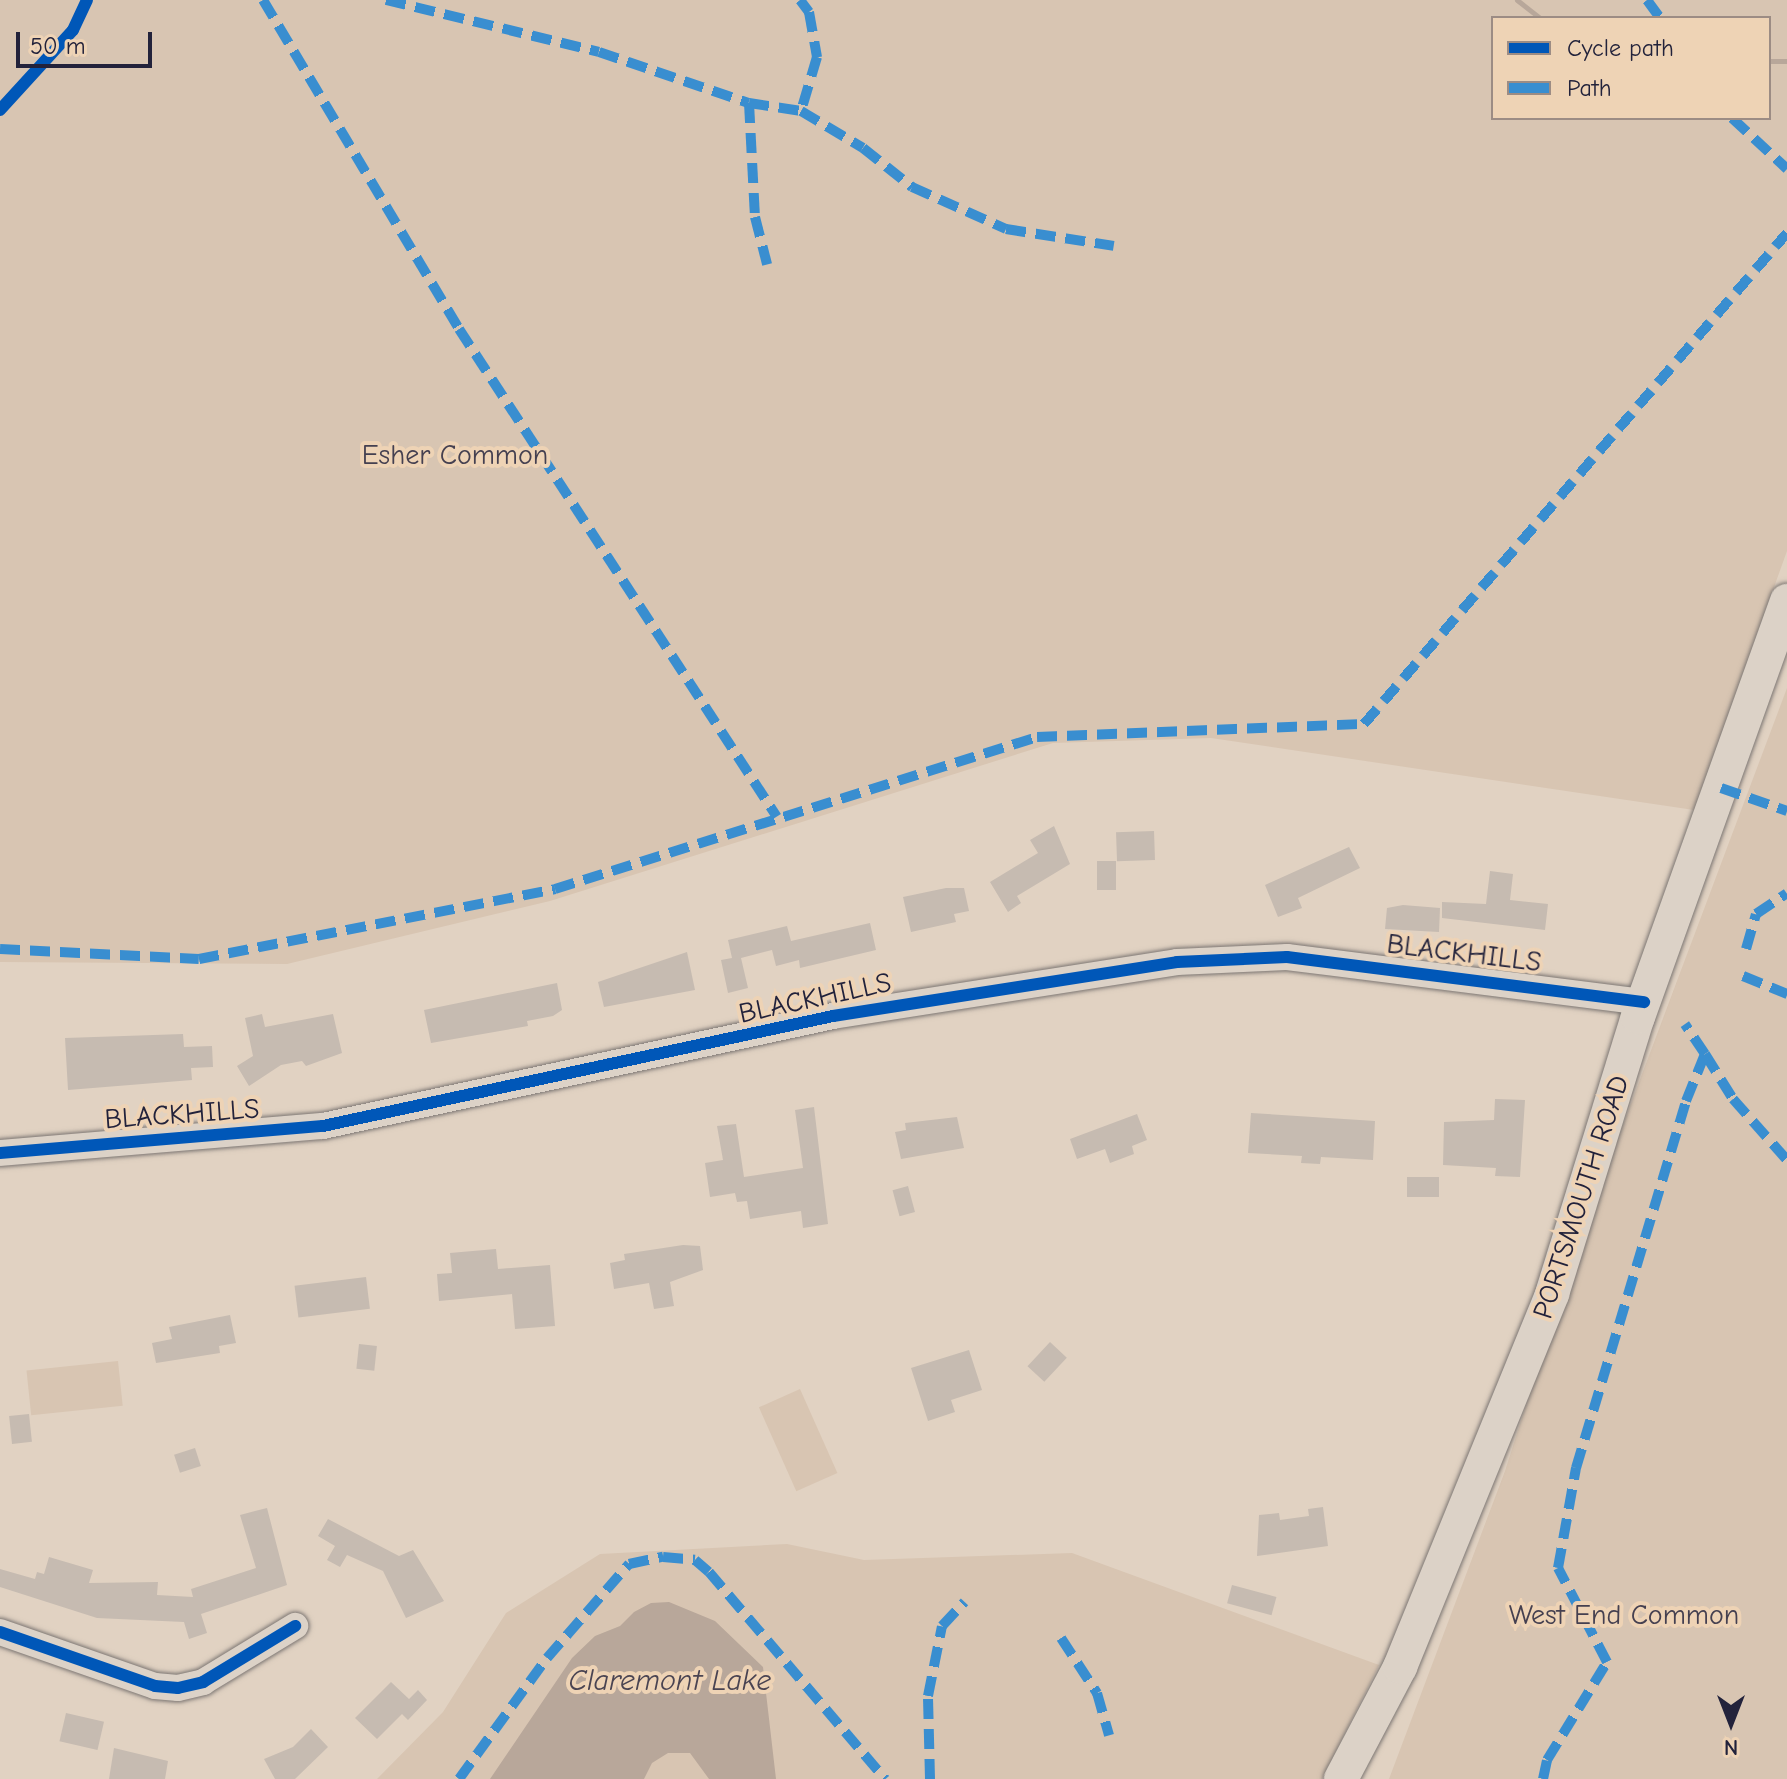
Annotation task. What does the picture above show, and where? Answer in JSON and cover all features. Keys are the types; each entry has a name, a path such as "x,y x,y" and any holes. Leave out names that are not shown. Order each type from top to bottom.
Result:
{"main road":[{"name":"PORTSMOUTH ROAD","path":"1341,1779 1400,1667 1546,1309 1644,1002 1787,601"}],"street":[{"name":"BLACKHILLS","path":"0,1153 323,1126 833,1016 1177,962 1287,957 1644,1002"},
{"path":"0,1632 155,1686 178,1688 203,1682 295,1626"}],"green space":[{"name":"Esher Common","path":"0,0 1787,0 1787,551 1694,810 1211,738 1053,743 550,901 287,964 0,962"},
{"name":"West End Common","path":"1787,688 1787,1779 1389,1779 1505,1471 1573,1258"},
{"path":"118,1361 123,1406 31,1415 27,1371"},
{"path":"800,1389 837,1473 796,1491 759,1407"},
{"path":"787,1544 864,1560 1072,1553 1379,1665 1322,1779 377,1779 443,1712 506,1613 600,1554"}],"water":[{"name":"Claremont Lake","path":"669,1602 715,1621 763,1667 776,1779 709,1779 690,1753 668,1753 652,1763 644,1779 490,1779 572,1658 595,1636 620,1626 634,1612 651,1603"}],"building":[{"path":"1054,826 1070,864 1017,896 1021,903 1008,912 990,882 1038,853 1030,840"},
{"path":"1154,831 1155,860 1117,861 1116,832"},
{"path":"1349,847 1360,868 1298,898 1302,908 1278,917 1265,885"},
{"path":"1097,861 1116,861 1116,890 1097,890"},
{"path":"1490,871 1513,874 1510,900 1548,904 1545,930 1442,918 1442,902 1486,904"},
{"path":"946,888 964,888 969,911 954,914 956,922 911,932 903,897"},
{"path":"1403,905 1440,908 1439,932 1385,929 1387,908"},
{"path":"870,923 876,950 800,968 799,960 776,966 772,950 741,958 748,988 728,993 721,960 732,958 728,940 787,926 791,941"},
{"path":"687,952 695,990 604,1007 598,982"},
{"path":"557,983 562,1010 553,1016 527,1021 528,1026 431,1043 424,1010"},
{"path":"262,1014 265,1027 333,1014 342,1053 306,1066 302,1061 281,1065 249,1086 237,1066 253,1056 245,1018"},
{"path":"183,1034 184,1047 212,1046 213,1067 191,1068 192,1080 68,1090 65,1038"},
{"path":"1495,1099 1525,1100 1520,1177 1495,1176 1496,1168 1443,1165 1444,1122 1494,1120"},
{"path":"814,1107 828,1224 803,1228 801,1211 750,1219 747,1201 737,1202 735,1193 710,1197 705,1163 723,1160 717,1126 736,1124 744,1177 803,1168 795,1110"},
{"path":"1251,1113 1375,1121 1373,1160 1321,1157 1320,1164 1301,1163 1302,1156 1248,1153"},
{"path":"1137,1114 1147,1140 1132,1146 1134,1154 1110,1163 1105,1149 1077,1159 1070,1139"},
{"path":"957,1117 964,1148 901,1159 895,1132 906,1130 905,1123"},
{"path":"1407,1177 1439,1177 1439,1197 1407,1197"},
{"path":"908,1186 915,1212 900,1216 893,1190"},
{"path":"683,1245 700,1246 703,1270 670,1282 674,1306 654,1309 649,1283 614,1289 610,1263 625,1260 624,1254"},
{"path":"496,1249 498,1269 550,1265 555,1326 515,1329 512,1294 439,1301 437,1274 452,1273 450,1253"},
{"path":"366,1277 370,1309 298,1318 295,1286"},
{"path":"230,1315 236,1343 219,1346 220,1353 156,1363 152,1343 172,1339 169,1327"},
{"path":"1050,1342 1067,1358 1044,1382 1027,1366"},
{"path":"359,1344 377,1346 374,1371 356,1369"},
{"path":"969,1350 982,1390 951,1400 955,1412 928,1421 911,1368"},
{"path":"29,1414 32,1442 12,1444 9,1416"},
{"path":"195,1448 201,1466 180,1473 174,1455"},
{"path":"1323,1507 1328,1546 1257,1556 1259,1515 1279,1513 1280,1520 1309,1516 1308,1509"},
{"path":"267,1508 287,1585 201,1614 207,1633 189,1639 184,1622 97,1618 0,1587 0,1569 35,1579 37,1572 44,1574 49,1557 93,1570 89,1583 158,1582 157,1595 193,1597 191,1589 256,1568 240,1515"},
{"path":"328,1519 399,1556 413,1550 444,1601 406,1618 383,1571 347,1555 340,1567 327,1560 335,1546 318,1536"},
{"path":"1232,1585 1276,1597 1272,1615 1227,1603"},
{"path":"391,1682 409,1699 418,1690 427,1700 408,1720 402,1714 377,1739 355,1718"},
{"path":"66,1713 104,1722 97,1750 59,1741"},
{"path":"311,1729 328,1747 295,1779 275,1779 264,1759 293,1747"},
{"path":"114,1748 168,1761 165,1779 109,1779"}],"waterway":[{"path":"1517,0 1537,16"},
{"path":"1771,61 1787,61"}],"marked path":[{"path":"263,0 459,329 777,817"},
{"path":"386,0 599,52 749,103 801,111 863,148 912,187 1006,229 1114,246"},
{"path":"800,0 809,12 817,57 801,111"},
{"path":"1647,0 1659,16"},
{"path":"749,103 755,217 767,264"},
{"path":"1734,120 1787,169"},
{"path":"0,949 199,959 555,889 1037,737 1364,724 1787,233"},
{"path":"1721,788 1787,811"},
{"path":"1746,949 1756,914 1787,893"},
{"path":"1743,976 1787,994"},
{"path":"1543,1779 1547,1760 1607,1662 1558,1568 1576,1468 1686,1101 1705,1054 1685,1024"},
{"path":"1705,1054 1733,1099 1787,1160"},
{"path":"459,1779 547,1658 629,1564 663,1557 695,1560 709,1572 885,1779"},
{"path":"930,1779 928,1696 942,1626 964,1602"},
{"path":"1061,1638 1097,1693 1109,1735"}],"cycle path":[{"path":"0,110 73,30 87,0"},
{"path":"0,1153 323,1126 833,1016 1177,962 1287,957 1644,1002"},
{"path":"0,1632 155,1686 178,1688 203,1682 295,1626"}]}
